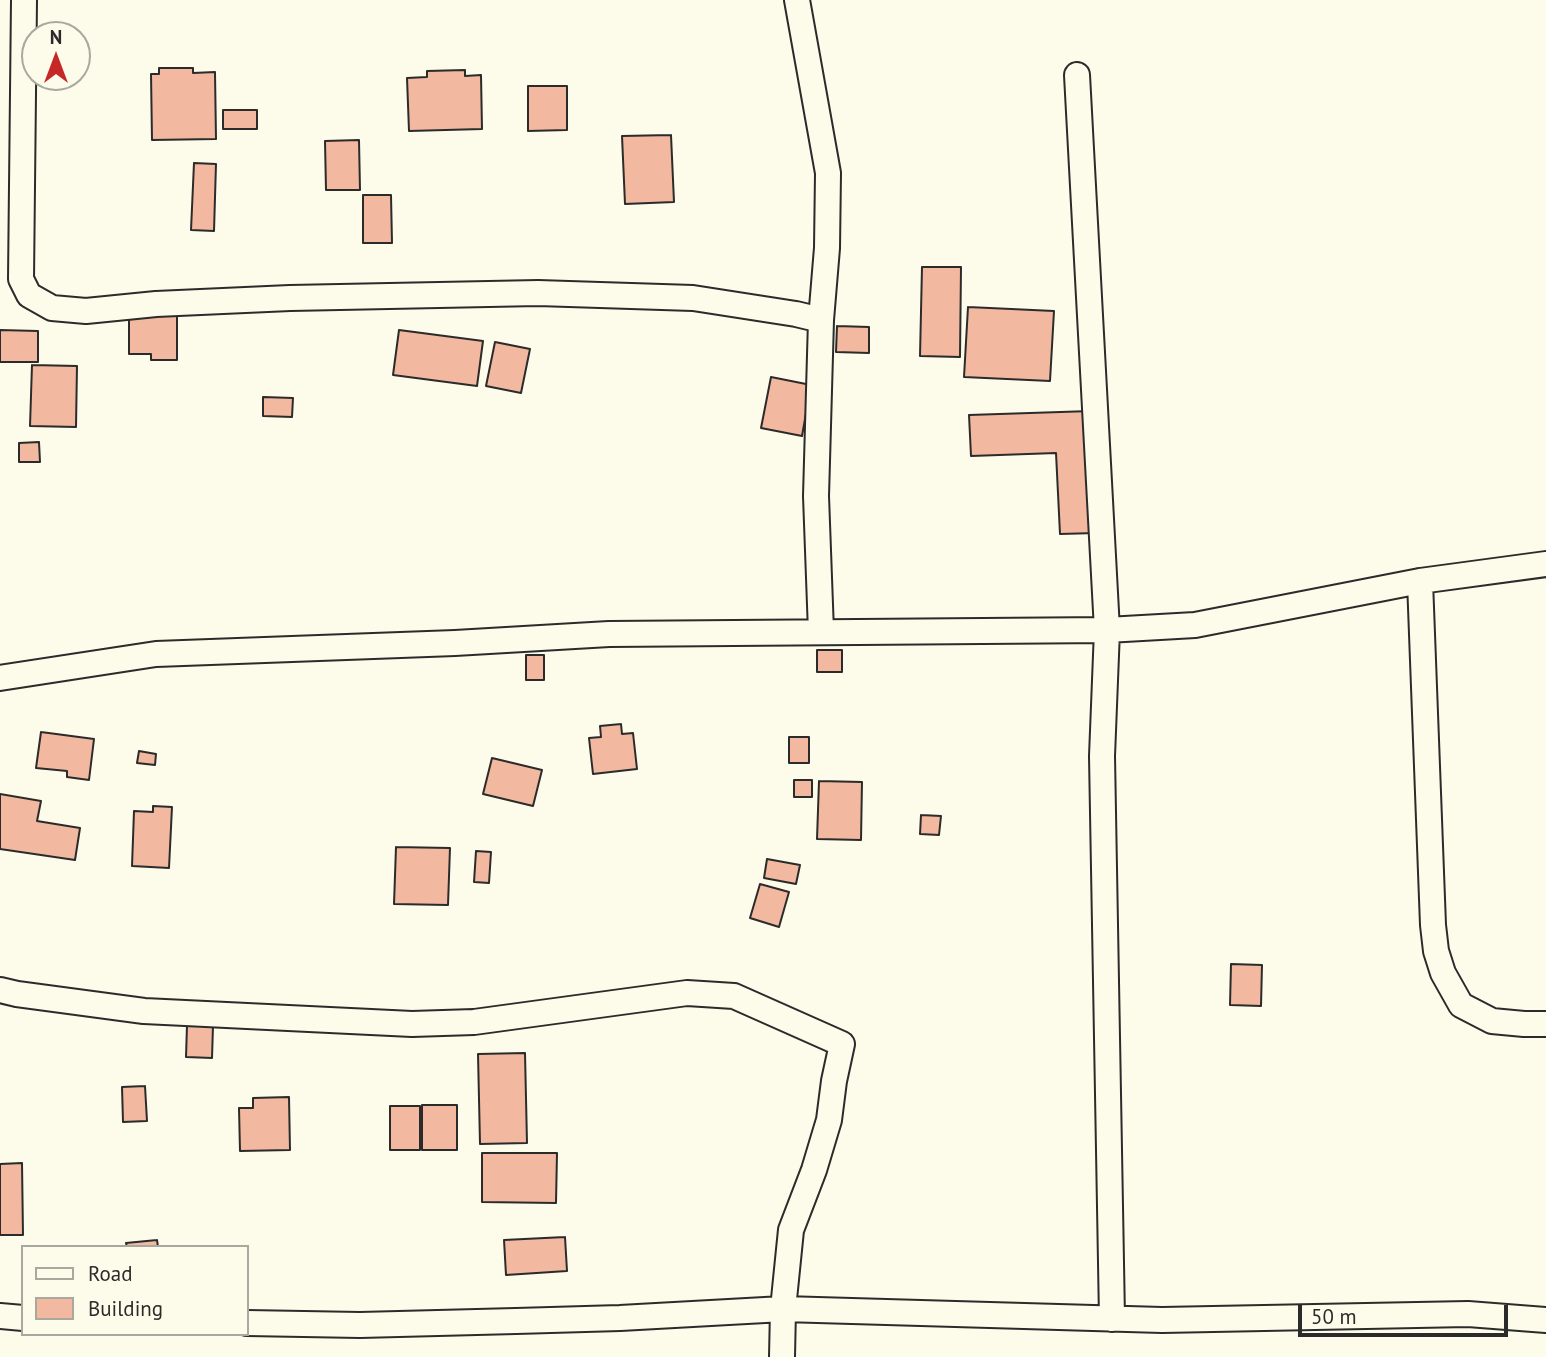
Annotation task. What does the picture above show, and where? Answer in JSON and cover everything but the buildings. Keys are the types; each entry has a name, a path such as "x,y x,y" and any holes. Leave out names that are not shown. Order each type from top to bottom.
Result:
{"street":[{"path":"24,0 21,279 29,295 52,307 86,311 156,304 290,298 538,293 693,298 821,320"},
{"path":"797,0 828,173 816,496 821,632"},
{"path":"1077,75 1107,630 1102,755 1112,1319"},
{"path":"0,678 156,654 455,643 609,634 1107,630 1195,625 1420,582 1546,564"},
{"path":"1420,582 1436,951 1443,973 1461,1005 1492,1021 1546,1024"},
{"path":"0,990 144,1011 412,1024 474,1022 687,993 734,996 842,1044 829,1120 814,1170 791,1230 783,1309 782,1357"},
{"path":"248,1323 360,1325 516,1321 783,1309 1161,1320 1468,1314 1546,1320"},
{"path":"0,1316 21,1318"}]}
